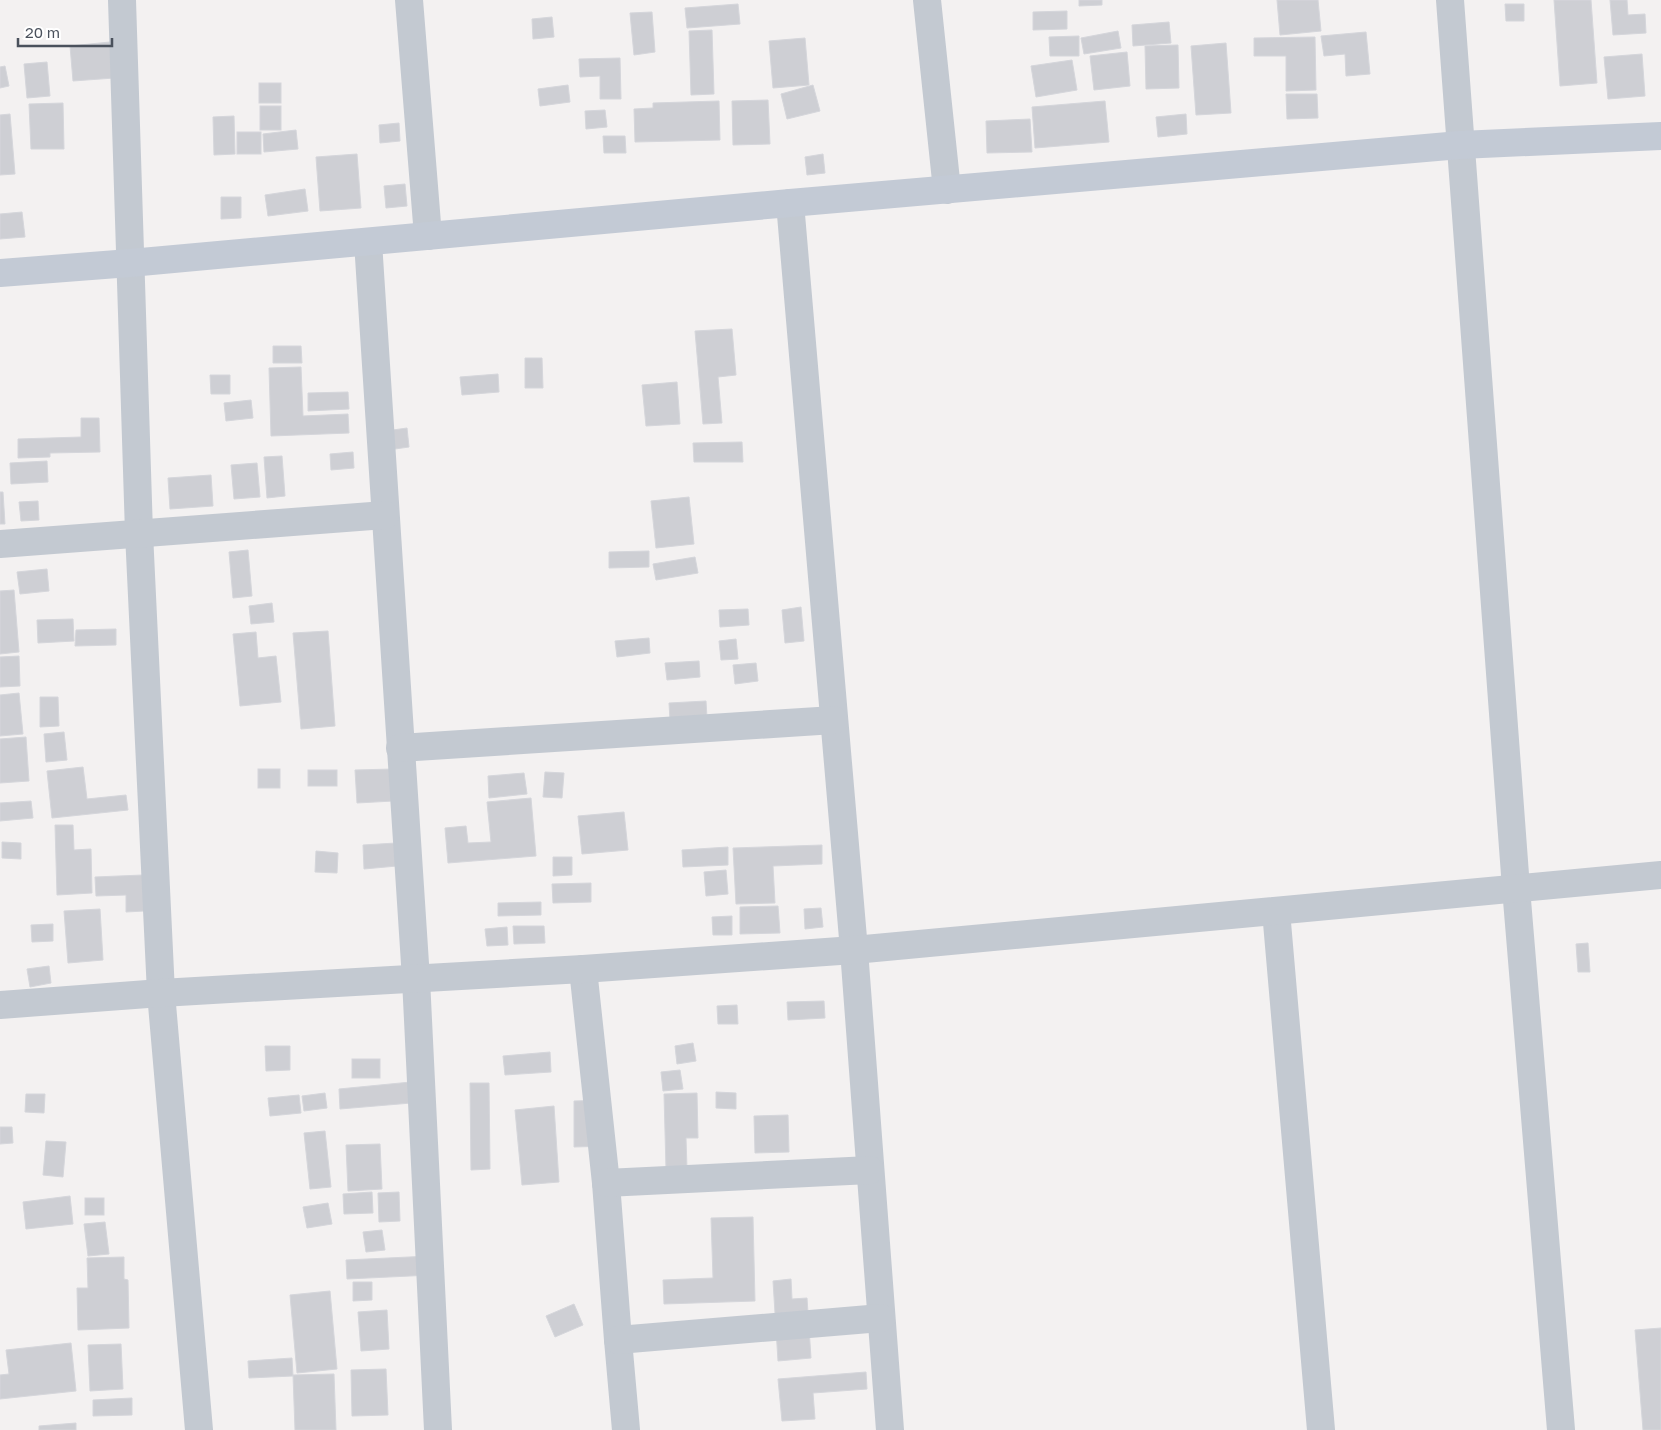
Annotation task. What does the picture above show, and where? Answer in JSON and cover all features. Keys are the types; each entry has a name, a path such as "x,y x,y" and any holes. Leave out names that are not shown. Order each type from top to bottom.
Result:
{"street":[{"path":"122,0 139,534 161,993 199,1430"},
{"path":"410,0 428,236"},
{"path":"927,0 947,190"},
{"path":"1450,0 1516,888 1561,1430"},
{"path":"0,273 1460,145 1661,136"},
{"path":"790,203 854,950 890,1430"},
{"path":"368,242 416,979 438,1430"},
{"path":"0,544 385,515"},
{"path":"400,748 834,720"},
{"path":"0,1006 161,993 583,969 854,950 1661,876"},
{"path":"1276,911 1322,1430"},
{"path":"583,969 606,1183 626,1430"},
{"path":"606,1183 870,1170"},
{"path":"618,1340 881,1318"}],"building":[{"path":"1079,0 1102,0 1102,5 1079,6"},
{"path":"1277,0 1318,0 1321,31 1280,35"},
{"path":"1554,0 1591,0 1597,83 1560,86"},
{"path":"1610,0 1627,0 1628,15 1645,14 1646,33 1613,35"},
{"path":"738,4 740,24 687,28 685,8"},
{"path":"1505,4 1524,4 1524,21 1506,21"},
{"path":"1067,11 1067,29 1033,30 1033,12"},
{"path":"652,12 655,52 634,55 630,13"},
{"path":"552,17 554,37 533,39 532,19"},
{"path":"1169,22 1171,43 1133,46 1132,25"},
{"path":"712,30 714,94 691,95 689,31"},
{"path":"1118,31 1121,48 1084,54 1081,38"},
{"path":"1366,32 1370,74 1346,76 1345,54 1324,56 1321,36"},
{"path":"1079,36 1079,56 1050,56 1049,37"},
{"path":"1315,37 1316,90 1286,91 1286,56 1254,56 1254,38"},
{"path":"805,38 809,85 773,88 769,41"},
{"path":"110,42 114,78 73,81 70,46"},
{"path":"1226,43 1231,113 1196,115 1191,46"},
{"path":"1178,45 1179,88 1146,89 1145,46"},
{"path":"1127,52 1130,86 1094,90 1090,56"},
{"path":"1642,54 1645,96 1608,99 1604,57"},
{"path":"620,58 621,99 600,99 600,76 580,77 579,59"},
{"path":"1072,60 1077,90 1036,97 1031,66"},
{"path":"47,62 50,96 27,98 24,64"},
{"path":"5,66 9,86 0,88 0,67"},
{"path":"259,83 281,83 281,103 259,103"},
{"path":"568,85 570,102 540,106 538,89"},
{"path":"813,85 820,111 787,119 781,94"},
{"path":"1286,94 1317,94 1318,118 1287,119"},
{"path":"768,100 770,144 733,145 732,101"},
{"path":"719,101 720,140 635,142 634,109 653,108 653,103"},
{"path":"1105,101 1109,142 1035,148 1032,107"},
{"path":"63,103 64,149 31,149 29,104"},
{"path":"260,106 281,106 281,130 260,130"},
{"path":"605,110 607,127 586,129 585,111"},
{"path":"10,114 15,174 0,175 0,115"},
{"path":"1186,114 1187,134 1158,137 1156,117"},
{"path":"234,116 235,154 214,155 213,117"},
{"path":"1030,119 1032,152 987,153 986,121"},
{"path":"399,123 400,141 380,143 379,125"},
{"path":"296,130 298,149 264,152 263,134"},
{"path":"237,132 261,132 261,154 237,154"},
{"path":"603,136 625,136 626,153 604,153"},
{"path":"357,154 361,208 320,211 316,157"},
{"path":"823,154 825,173 807,175 805,157"},
{"path":"405,184 407,206 386,208 384,186"},
{"path":"305,189 308,211 268,216 265,195"},
{"path":"221,197 241,197 241,218 221,219"},
{"path":"22,212 25,237 0,239 0,214"},
{"path":"732,329 736,375 718,377 722,423 703,424 695,331"},
{"path":"273,346 301,346 302,363 273,363"},
{"path":"525,358 542,358 543,388 525,388"},
{"path":"301,367 303,416 348,414 349,433 271,436 269,368"},
{"path":"498,374 499,392 462,395 460,377"},
{"path":"210,375 230,375 230,394 211,394"},
{"path":"677,382 680,424 646,426 642,385"},
{"path":"348,392 349,409 308,411 308,393"},
{"path":"251,400 253,418 226,421 224,403"},
{"path":"81,418 99,418 100,452 50,453 50,457 18,458 18,439 81,437"},
{"path":"407,428 409,447 388,450 386,431"},
{"path":"742,442 743,462 694,462 693,443"},
{"path":"353,452 354,468 331,470 330,454"},
{"path":"282,456 285,496 267,498 264,457"},
{"path":"47,461 48,482 11,484 10,463"},
{"path":"257,463 260,497 234,499 231,465"},
{"path":"211,475 213,506 170,509 168,478"},
{"path":"0,492 3,492 5,524 0,524"},
{"path":"689,497 694,544 656,548 651,501"},
{"path":"38,501 39,520 21,521 19,502"},
{"path":"248,550 252,596 233,598 229,552"},
{"path":"649,551 649,567 609,568 609,552"},
{"path":"695,557 698,573 656,580 653,564"},
{"path":"47,569 49,591 20,594 17,572"},
{"path":"14,590 19,652 0,654 0,591"},
{"path":"272,603 274,622 251,624 249,606"},
{"path":"801,607 804,641 785,643 782,610"},
{"path":"748,609 749,625 720,627 719,610"},
{"path":"73,619 74,641 38,643 37,620"},
{"path":"116,629 116,645 75,646 76,630"},
{"path":"328,631 335,726 301,729 293,633"},
{"path":"256,632 258,658 276,656 281,702 240,706 233,634"},
{"path":"649,638 650,653 617,657 615,641"},
{"path":"736,639 738,659 721,660 719,641"},
{"path":"19,656 20,686 0,687 0,657"},
{"path":"699,661 700,677 667,680 665,663"},
{"path":"756,663 758,681 735,684 733,665"},
{"path":"19,693 23,734 0,736 0,695"},
{"path":"40,697 58,697 59,726 40,727"},
{"path":"706,701 707,718 670,720 669,703"},
{"path":"64,732 67,760 46,762 44,734"},
{"path":"26,737 29,781 0,783 0,739"},
{"path":"83,767 87,799 126,795 128,810 52,818 47,771"},
{"path":"258,769 280,769 280,788 258,788"},
{"path":"393,769 393,801 357,803 355,770"},
{"path":"308,770 337,770 337,786 308,786"},
{"path":"545,772 564,773 562,798 543,797"},
{"path":"524,773 527,794 489,798 488,776"},
{"path":"531,798 536,856 448,863 445,828 466,826 468,843 491,842 487,802"},
{"path":"31,801 33,818 0,821 0,803"},
{"path":"624,812 628,850 582,854 578,816"},
{"path":"55,825 73,825 74,850 91,849 92,893 57,895"},
{"path":"2,842 21,843 21,859 2,858"},
{"path":"396,843 397,866 364,869 363,845"},
{"path":"822,845 822,864 773,866 775,903 736,904 733,848"},
{"path":"728,847 728,865 683,867 682,850"},
{"path":"316,851 338,853 337,873 315,872"},
{"path":"553,857 572,857 572,875 553,876"},
{"path":"726,870 728,894 706,896 704,872"},
{"path":"143,875 144,911 126,912 126,895 96,896 95,877"},
{"path":"591,883 591,902 553,903 552,884"},
{"path":"541,902 541,915 498,916 498,903"},
{"path":"778,906 780,933 740,934 740,907"},
{"path":"821,908 823,927 805,929 804,909"},
{"path":"100,909 103,960 68,963 64,911"},
{"path":"732,916 732,935 713,935 712,917"},
{"path":"53,924 53,941 32,942 31,925"},
{"path":"513,926 544,926 545,943 514,944"},
{"path":"507,927 508,945 487,946 485,929"},
{"path":"1588,943 1590,972 1578,972 1576,944"},
{"path":"49,966 51,983 30,987 27,969"},
{"path":"824,1001 825,1018 788,1020 787,1002"},
{"path":"737,1005 738,1024 718,1024 717,1006"},
{"path":"693,1043 696,1061 677,1064 675,1046"},
{"path":"265,1046 290,1046 290,1070 266,1071"},
{"path":"550,1052 551,1072 505,1075 503,1056"},
{"path":"352,1059 380,1059 380,1078 352,1078"},
{"path":"680,1070 683,1089 663,1091 661,1072"},
{"path":"421,1081 423,1102 340,1109 339,1089"},
{"path":"470,1083 489,1083 490,1169 471,1170"},
{"path":"716,1092 736,1093 736,1109 716,1108"},
{"path":"325,1093 327,1108 304,1111 302,1096"},
{"path":"697,1093 698,1138 686,1138 687,1169 666,1169 664,1094"},
{"path":"26,1094 45,1094 44,1113 25,1112"},
{"path":"299,1095 301,1113 270,1116 268,1098"},
{"path":"609,1100 609,1146 574,1147 574,1101"},
{"path":"554,1106 559,1182 522,1185 515,1110"},
{"path":"788,1115 789,1152 755,1153 754,1116"},
{"path":"0,1127 12,1127 13,1143 0,1144"},
{"path":"325,1131 331,1187 310,1189 304,1133"},
{"path":"46,1141 66,1142 63,1177 43,1175"},
{"path":"380,1144 382,1189 348,1191 346,1145"},
{"path":"372,1192 373,1213 344,1214 343,1194"},
{"path":"399,1192 400,1221 379,1222 378,1193"},
{"path":"70,1196 73,1224 26,1229 23,1202"},
{"path":"85,1198 104,1198 104,1215 85,1215"},
{"path":"328,1203 332,1224 307,1228 303,1207"},
{"path":"753,1217 755,1301 664,1304 663,1280 713,1278 711,1218"},
{"path":"105,1222 109,1254 88,1256 84,1224"},
{"path":"382,1230 385,1250 366,1252 363,1232"},
{"path":"430,1256 431,1275 347,1279 346,1260"},
{"path":"124,1257 124,1279 128,1280 129,1328 78,1330 77,1288 88,1288 87,1258"},
{"path":"791,1279 792,1299 807,1298 811,1358 778,1361 773,1281"},
{"path":"353,1282 372,1282 372,1300 353,1301"},
{"path":"330,1291 337,1369 297,1373 290,1295"},
{"path":"574,1304 583,1325 555,1337 546,1316"},
{"path":"387,1310 389,1349 361,1351 358,1312"},
{"path":"1661,1328 1661,1430 1643,1430 1635,1330"},
{"path":"71,1343 76,1391 0,1399 0,1375 9,1374 6,1350"},
{"path":"121,1344 123,1389 90,1391 88,1345"},
{"path":"292,1358 293,1376 249,1378 248,1361"},
{"path":"386,1369 388,1415 352,1416 351,1370"},
{"path":"866,1372 867,1389 813,1393 815,1419 782,1421 778,1379"},
{"path":"334,1374 336,1430 295,1430 293,1375"},
{"path":"132,1398 132,1415 93,1416 93,1400"},
{"path":"76,1423 76,1430 39,1430 39,1426"}]}
